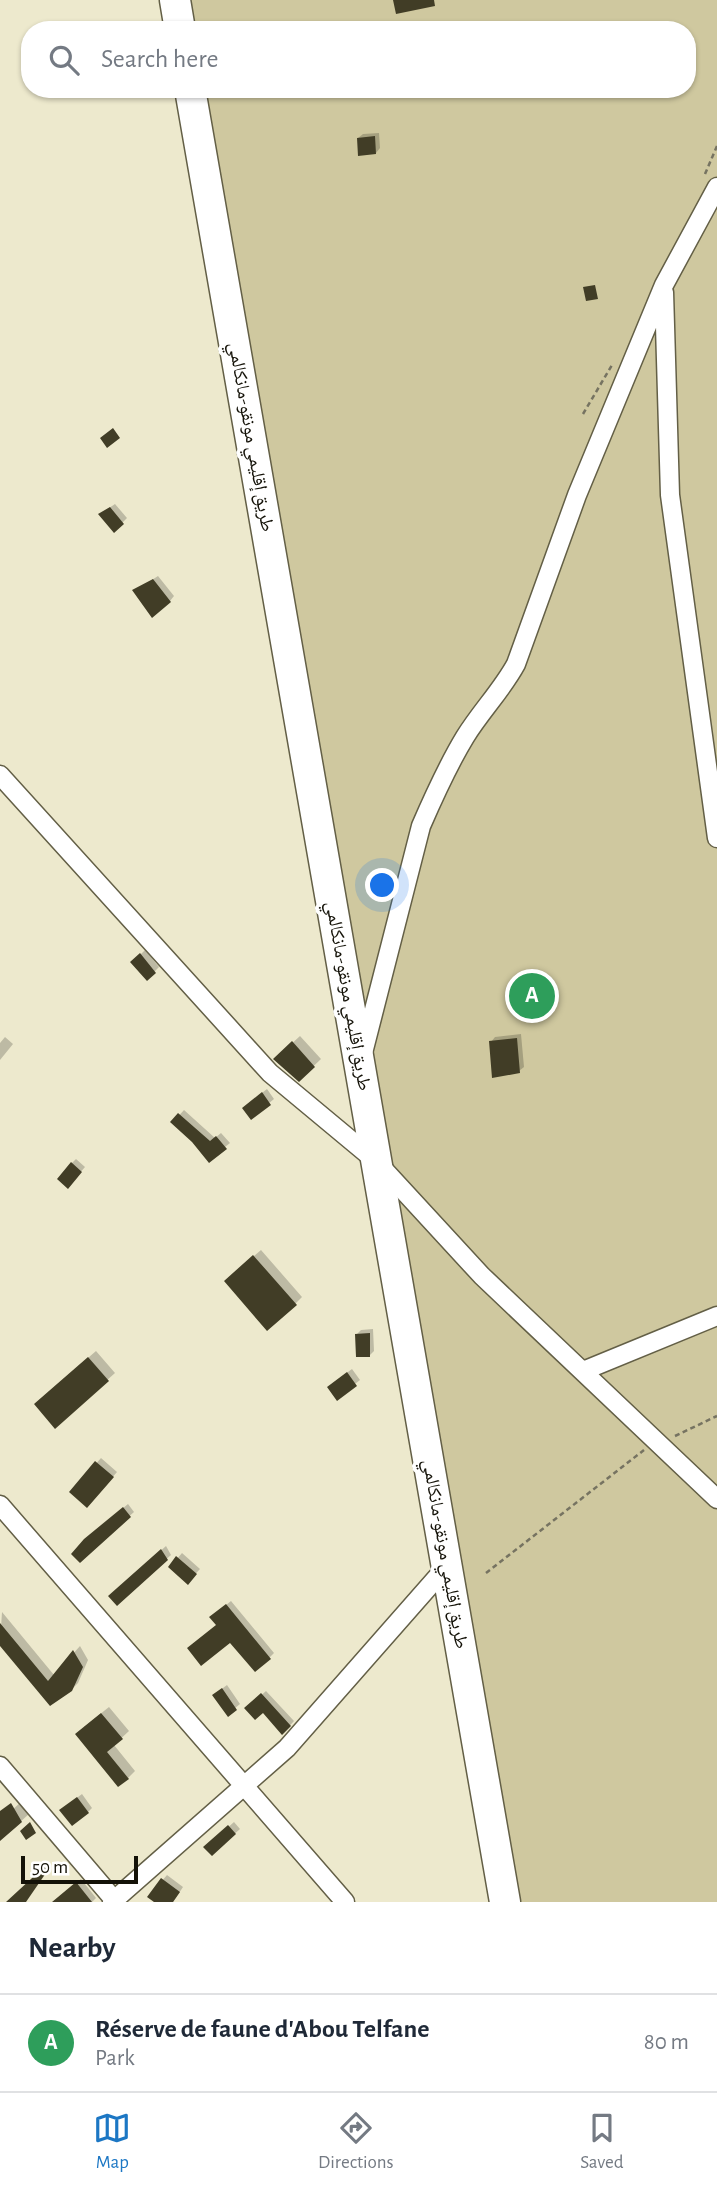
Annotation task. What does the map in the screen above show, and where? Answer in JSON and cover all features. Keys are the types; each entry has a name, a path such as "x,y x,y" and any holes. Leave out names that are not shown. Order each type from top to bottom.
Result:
{"highway":[{"path":"175,0 178,21"},
{"name":"طريق إقليمي مونقو-مانكالمي","path":"192,98 505,1902"}],"street":[{"path":"360,1063 421,826 436,790 466,735 503,687 516,664 577,495 664,285 714,197"},
{"path":"664,285 670,495 717,838"},
{"path":"0,775 270,1073 377,1162 482,1276 717,1499"},
{"path":"583,1371 717,1316"},
{"path":"0,1505 345,1902"},
{"path":"0,1766 114,1901 288,1748 447,1566"}],"path":[{"path":"486,1573 642,1451 717,1416"}],"shaded area":[{"path":"175,0 717,0 717,1902 505,1902 192,98 696,98 696,21 178,21"}],"building":[{"path":"393,0 434,0 435,6 396,14"},
{"path":"375,136 376,154 358,156 357,138"},
{"path":"595,285 598,299 586,301 583,287"},
{"path":"113,428 120,438 107,448 100,438"},
{"path":"110,507 124,524 114,533 98,514"},
{"path":"153,579 171,602 152,618 132,590"},
{"path":"140,953 156,973 147,981 130,962"},
{"path":"517,1038 520,1073 492,1078 489,1041"},
{"path":"292,1041 315,1067 299,1082 273,1059"},
{"path":"262,1092 271,1105 251,1120 242,1108"},
{"path":"178,1113 210,1141 216,1136 227,1149 209,1163 192,1142 170,1122"},
{"path":"71,1162 82,1172 68,1189 57,1179"},
{"path":"253,1255 297,1305 267,1331 224,1281"},
{"path":"370,1333 370,1357 356,1357 355,1334"},
{"path":"88,1357 109,1381 55,1429 34,1404"},
{"path":"347,1372 357,1386 337,1401 327,1387"},
{"path":"95,1461 114,1477 87,1508 69,1492"},
{"path":"123,1507 131,1517 80,1563 71,1554 84,1539"},
{"path":"161,1549 168,1560 117,1606 108,1596"},
{"path":"176,1556 197,1574 188,1585 168,1567"},
{"path":"226,1604 271,1659 255,1672 230,1643 201,1666 187,1648 216,1625 209,1617"},
{"path":"0,1623 48,1681 73,1650 83,1667 72,1691 50,1706 0,1646"},
{"path":"222,1688 237,1710 228,1717 212,1695"},
{"path":"261,1693 291,1726 282,1735 263,1713 255,1720 244,1708"},
{"path":"101,1713 123,1739 107,1752 129,1779 118,1787 75,1734"},
{"path":"77,1797 89,1813 72,1826 59,1810"},
{"path":"11,1803 22,1822 0,1841 0,1811"},
{"path":"30,1822 36,1833 26,1840 20,1831"},
{"path":"228,1825 236,1834 212,1856 203,1847"},
{"path":"44,1867 48,1870 26,1902 6,1902"},
{"path":"161,1878 180,1892 173,1902 154,1902 147,1897"},
{"path":"76,1882 92,1902 52,1902"}],"place":[{"name":"Réserve de faune d'Abou Telfane","path":"532,996"}]}
